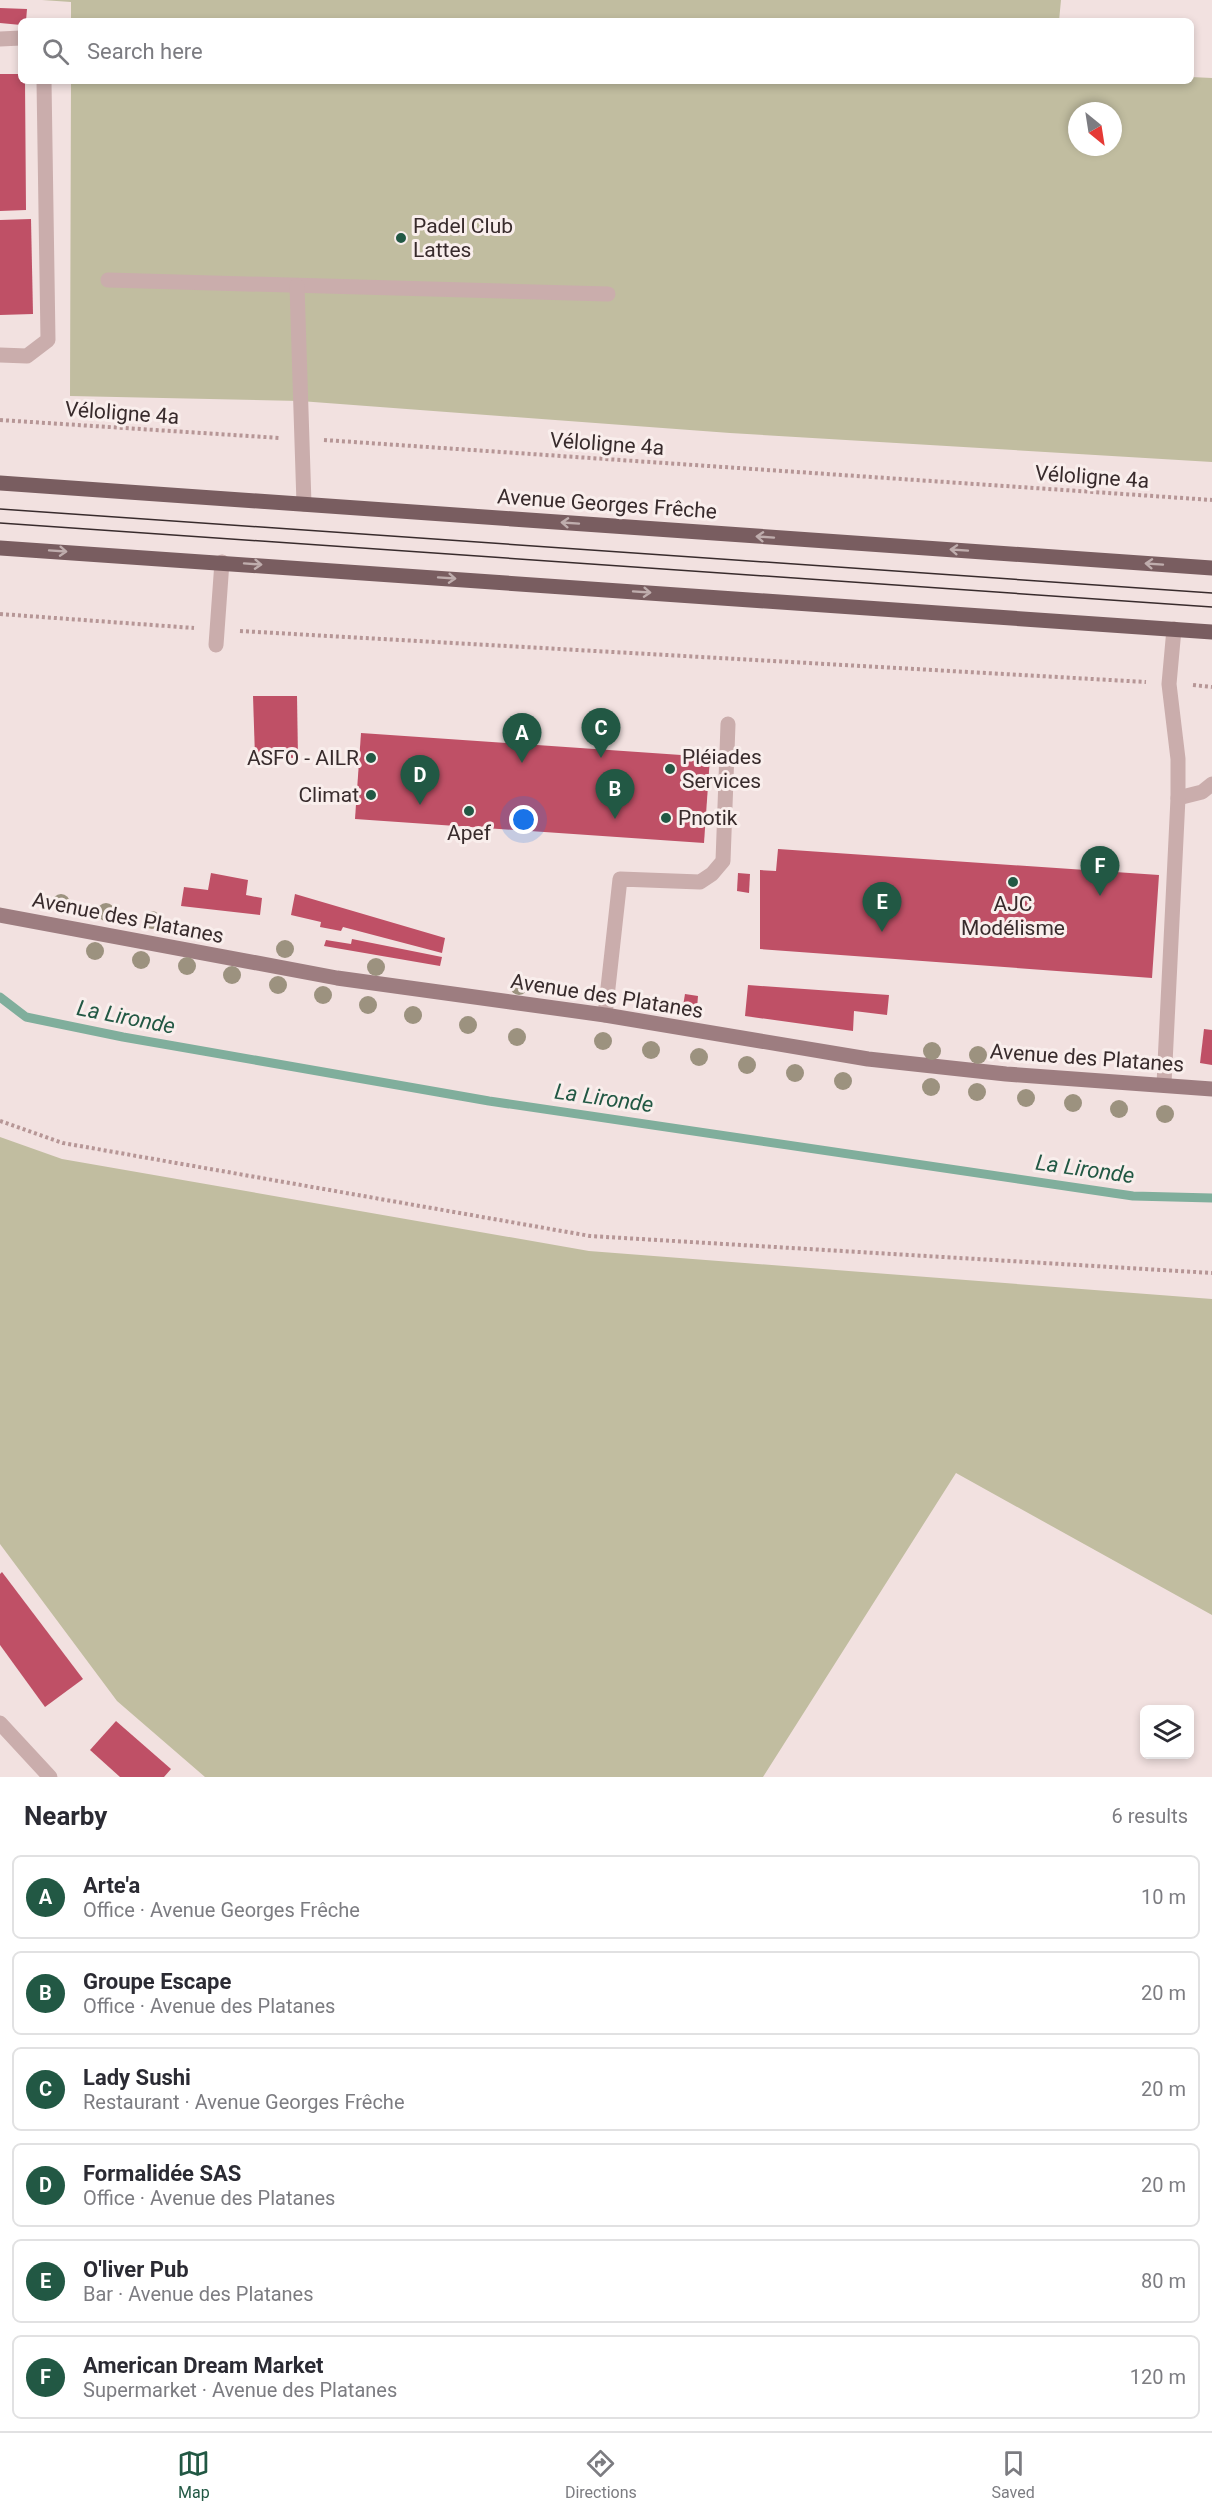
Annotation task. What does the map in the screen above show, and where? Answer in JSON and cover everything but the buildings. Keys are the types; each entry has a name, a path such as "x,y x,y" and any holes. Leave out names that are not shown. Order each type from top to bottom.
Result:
{"main road":[{"name":"Avenue Georges Frêche","path":"0,483 1212,568"},
{"path":"0,548 1212,632"}],"street":[{"path":"0,39 18,38"},
{"path":"0,355 27,356 48,340 44,84"},
{"path":"108,280 608,294"},
{"path":"297,286 304,504"},
{"path":"216,645 222,562"},
{"path":"1164,1084 1178,798 1178,759 1169,684 1174,629"},
{"path":"605,1015 620,879 700,882 712,874 723,861 728,724"},
{"path":"1178,798 1202,792 1212,784"},
{"name":"Avenue des Platanes","path":"8,917 337,978 605,1015 868,1059 1006,1074 1212,1089"},
{"path":"0,1723 50,1777"}],"path":[{"name":"Véloligne 4a","path":"0,420 1212,500"},
{"path":"0,614 218,630 1212,687"},
{"path":"0,1121 63,1143 590,1236 1212,1273"}],"shaded area":[{"path":"42,0 1061,0 1059,18 71,18 71,2"},
{"path":"1194,77 1212,78 1212,462 730,433 300,401 70,396 71,84 1194,84"},
{"path":"0,1137 62,1159 589,1251 1212,1299 1212,1615 956,1473 763,1777 205,1777 117,1701 0,1544"}],"waterway":[{"name":"La Lironde","path":"0,997 26,1017 123,1037 489,1101 1133,1196 1212,1198"}],"tram line":[{"path":"0,509 1212,593"},
{"path":"0,523 1212,607"}],"place":[{"name":"Padel Club Lattes","path":"401,238"},
{"name":"ASFO - AILR","path":"371,758"},
{"name":"Lady Sushi","path":"601,758"},
{"name":"Arte'a","path":"522,763"},
{"name":"Pléiades Services","path":"670,769"},
{"name":"Climat","path":"371,795"},
{"name":"Formalidée SAS","path":"420,805"},
{"name":"Apef","path":"469,811"},
{"name":"Pnotik","path":"666,818"},
{"name":"Groupe Escape","path":"615,819"},
{"name":"AJC Modélisme","path":"1013,882"},
{"name":"American Dream Market","path":"1100,896"},
{"name":"O'liver Pub","path":"882,932"}]}
